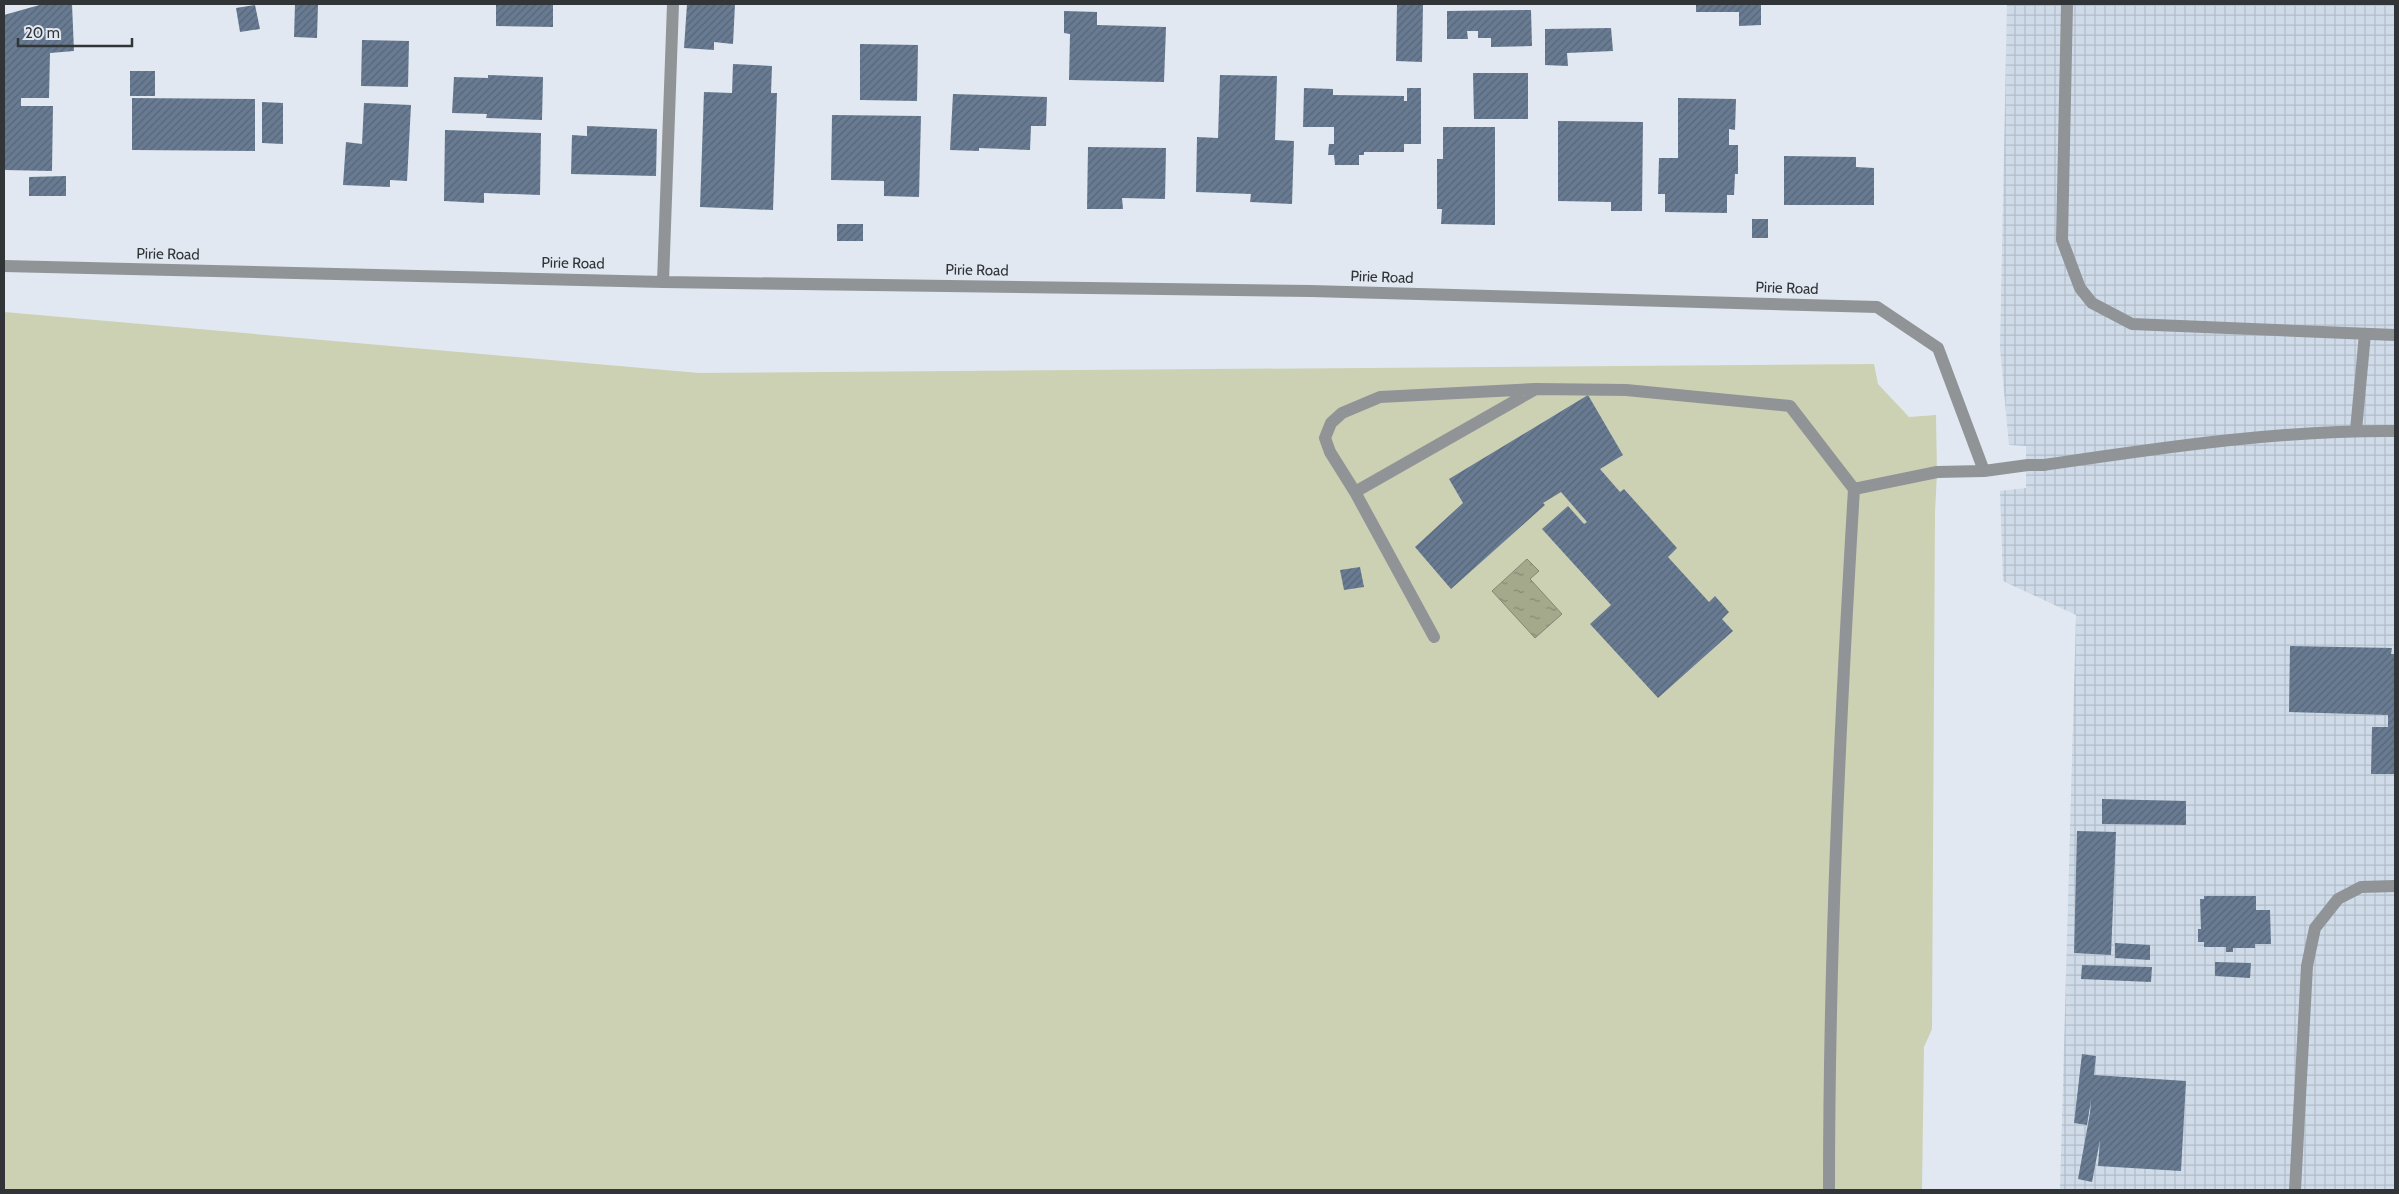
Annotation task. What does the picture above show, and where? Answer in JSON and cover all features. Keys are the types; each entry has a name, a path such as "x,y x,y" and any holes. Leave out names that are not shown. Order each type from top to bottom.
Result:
{"street":[{"path":"663,282 673,4"},
{"path":"2067,4 2062,240 2080,288 2092,303 2132,324 2395,335"},
{"name":"Pirie Road","path":"4,266 663,282 1312,291 1877,307 1938,348 1984,471"},
{"path":"2356,430 2364,334"},
{"path":"1355,492 1535,389"},
{"path":"1434,637 1355,492 1330,452 1325,438 1331,423 1342,413 1380,397 1535,389 1626,390 1790,406 1854,489 1844,658 1829,1038 1829,1190"},
{"path":"1854,489 1938,472 1984,471 2044,465 2186,445 2356,430 2395,431"},
{"path":"2295,1190 2307,966 2315,928 2338,898 2362,886 2395,886"}],"shaded area":[{"path":"2007,4 2395,4 2395,1190 2060,1190 2076,615 2003,581 2000,491 2026,488 2026,446 2009,445 2000,348"},
{"path":"4,312 699,373 1874,364 1878,384 1909,417 1936,415 1932,1029 1924,1047 1922,1190 4,1190"}],"water":[{"path":"1527,559 1539,571 1530,579 1562,614 1535,638 1492,591"}],"building":[{"path":"43,4 72,4 74,51 50,53 49,98 21,98 21,106 53,106 52,171 4,170 4,15"},
{"path":"295,4 318,4 317,38 294,37"},
{"path":"496,4 553,4 553,27 496,26"},
{"path":"687,4 735,4 733,44 714,42 714,50 684,48"},
{"path":"1397,4 1423,4 1422,62 1396,61"},
{"path":"1696,4 1761,4 1761,25 1739,26 1739,12 1696,12"},
{"path":"255,5 260,29 240,32 236,8"},
{"path":"1531,10 1532,46 1491,47 1491,38 1478,38 1478,31 1467,31 1468,39 1447,39 1447,11"},
{"path":"1064,11 1097,12 1097,25 1166,27 1164,82 1069,80 1070,34 1064,33"},
{"path":"1611,28 1613,51 1567,53 1568,66 1545,65 1545,29"},
{"path":"362,40 409,41 408,87 361,86"},
{"path":"860,44 918,45 917,101 860,100"},
{"path":"733,64 772,66 771,93 777,93 773,210 700,207 704,92 732,93"},
{"path":"130,71 155,71 155,96 130,96"},
{"path":"1473,73 1528,73 1528,119 1474,119"},
{"path":"488,75 543,77 542,120 486,118 487,114 452,113 454,77 488,78"},
{"path":"1220,75 1277,76 1275,140 1294,141 1292,204 1250,202 1251,194 1196,192 1197,137 1218,138"},
{"path":"1304,88 1333,89 1333,95 1404,96 1404,101 1407,101 1407,88 1421,88 1421,144 1404,144 1404,152 1364,152 1364,155 1359,155 1359,165 1335,165 1334,155 1328,155 1329,144 1334,144 1334,127 1303,127"},
{"path":"953,94 1047,97 1046,126 1031,126 1030,150 979,148 979,151 950,150"},
{"path":"132,98 255,99 255,151 132,150"},
{"path":"1678,98 1736,99 1735,130 1729,129 1729,145 1738,145 1738,174 1735,174 1734,195 1727,195 1727,213 1665,212 1665,194 1658,194 1659,158 1678,158"},
{"path":"262,102 283,103 283,144 262,143"},
{"path":"364,103 411,105 407,181 390,180 390,187 343,185 346,142 362,144"},
{"path":"832,115 921,116 919,197 884,196 884,181 831,180"},
{"path":"1558,121 1643,122 1642,211 1611,211 1611,202 1558,201"},
{"path":"587,126 657,129 656,176 571,174 572,135 587,136"},
{"path":"1443,127 1495,127 1495,225 1441,224 1442,209 1437,209 1437,159 1443,159"},
{"path":"445,130 541,133 540,195 484,193 484,203 444,201"},
{"path":"1088,147 1166,148 1165,199 1122,198 1123,209 1087,209"},
{"path":"1784,156 1856,157 1856,167 1874,168 1874,205 1784,205"},
{"path":"66,176 66,196 29,196 29,177"},
{"path":"1752,219 1768,219 1768,238 1752,238"},
{"path":"837,224 863,224 863,241 837,241"},
{"path":"1588,395 1623,455 1600,469 1620,492 1624,489 1677,548 1668,557 1709,602 1715,596 1729,612 1722,619 1733,631 1658,698 1590,624 1611,605 1542,529 1568,506 1584,524 1587,522 1561,492 1543,503 1545,505 1451,589 1415,547 1463,503 1449,479"},
{"path":"1360,567 1364,587 1344,590 1340,570"},
{"path":"2290,646 2392,648 2391,654 2395,654 2395,774 2371,774 2372,727 2388,727 2388,715 2289,712"},
{"path":"2102,799 2186,801 2186,825 2102,824"},
{"path":"2077,831 2116,832 2111,955 2074,953"},
{"path":"2204,896 2256,896 2256,910 2270,910 2271,944 2255,944 2255,948 2233,948 2233,952 2226,952 2226,947 2204,947 2204,942 2198,942 2198,929 2201,929 2200,899 2204,899"},
{"path":"2115,943 2150,945 2150,960 2115,958"},
{"path":"2215,962 2251,963 2250,978 2215,976"},
{"path":"2082,965 2152,967 2151,982 2081,979"},
{"path":"2082,1054 2096,1056 2094,1075 2186,1081 2181,1171 2098,1166 2100,1140 2092,1182 2078,1179 2090,1113 2091,1100 2087,1125 2074,1123"}]}
